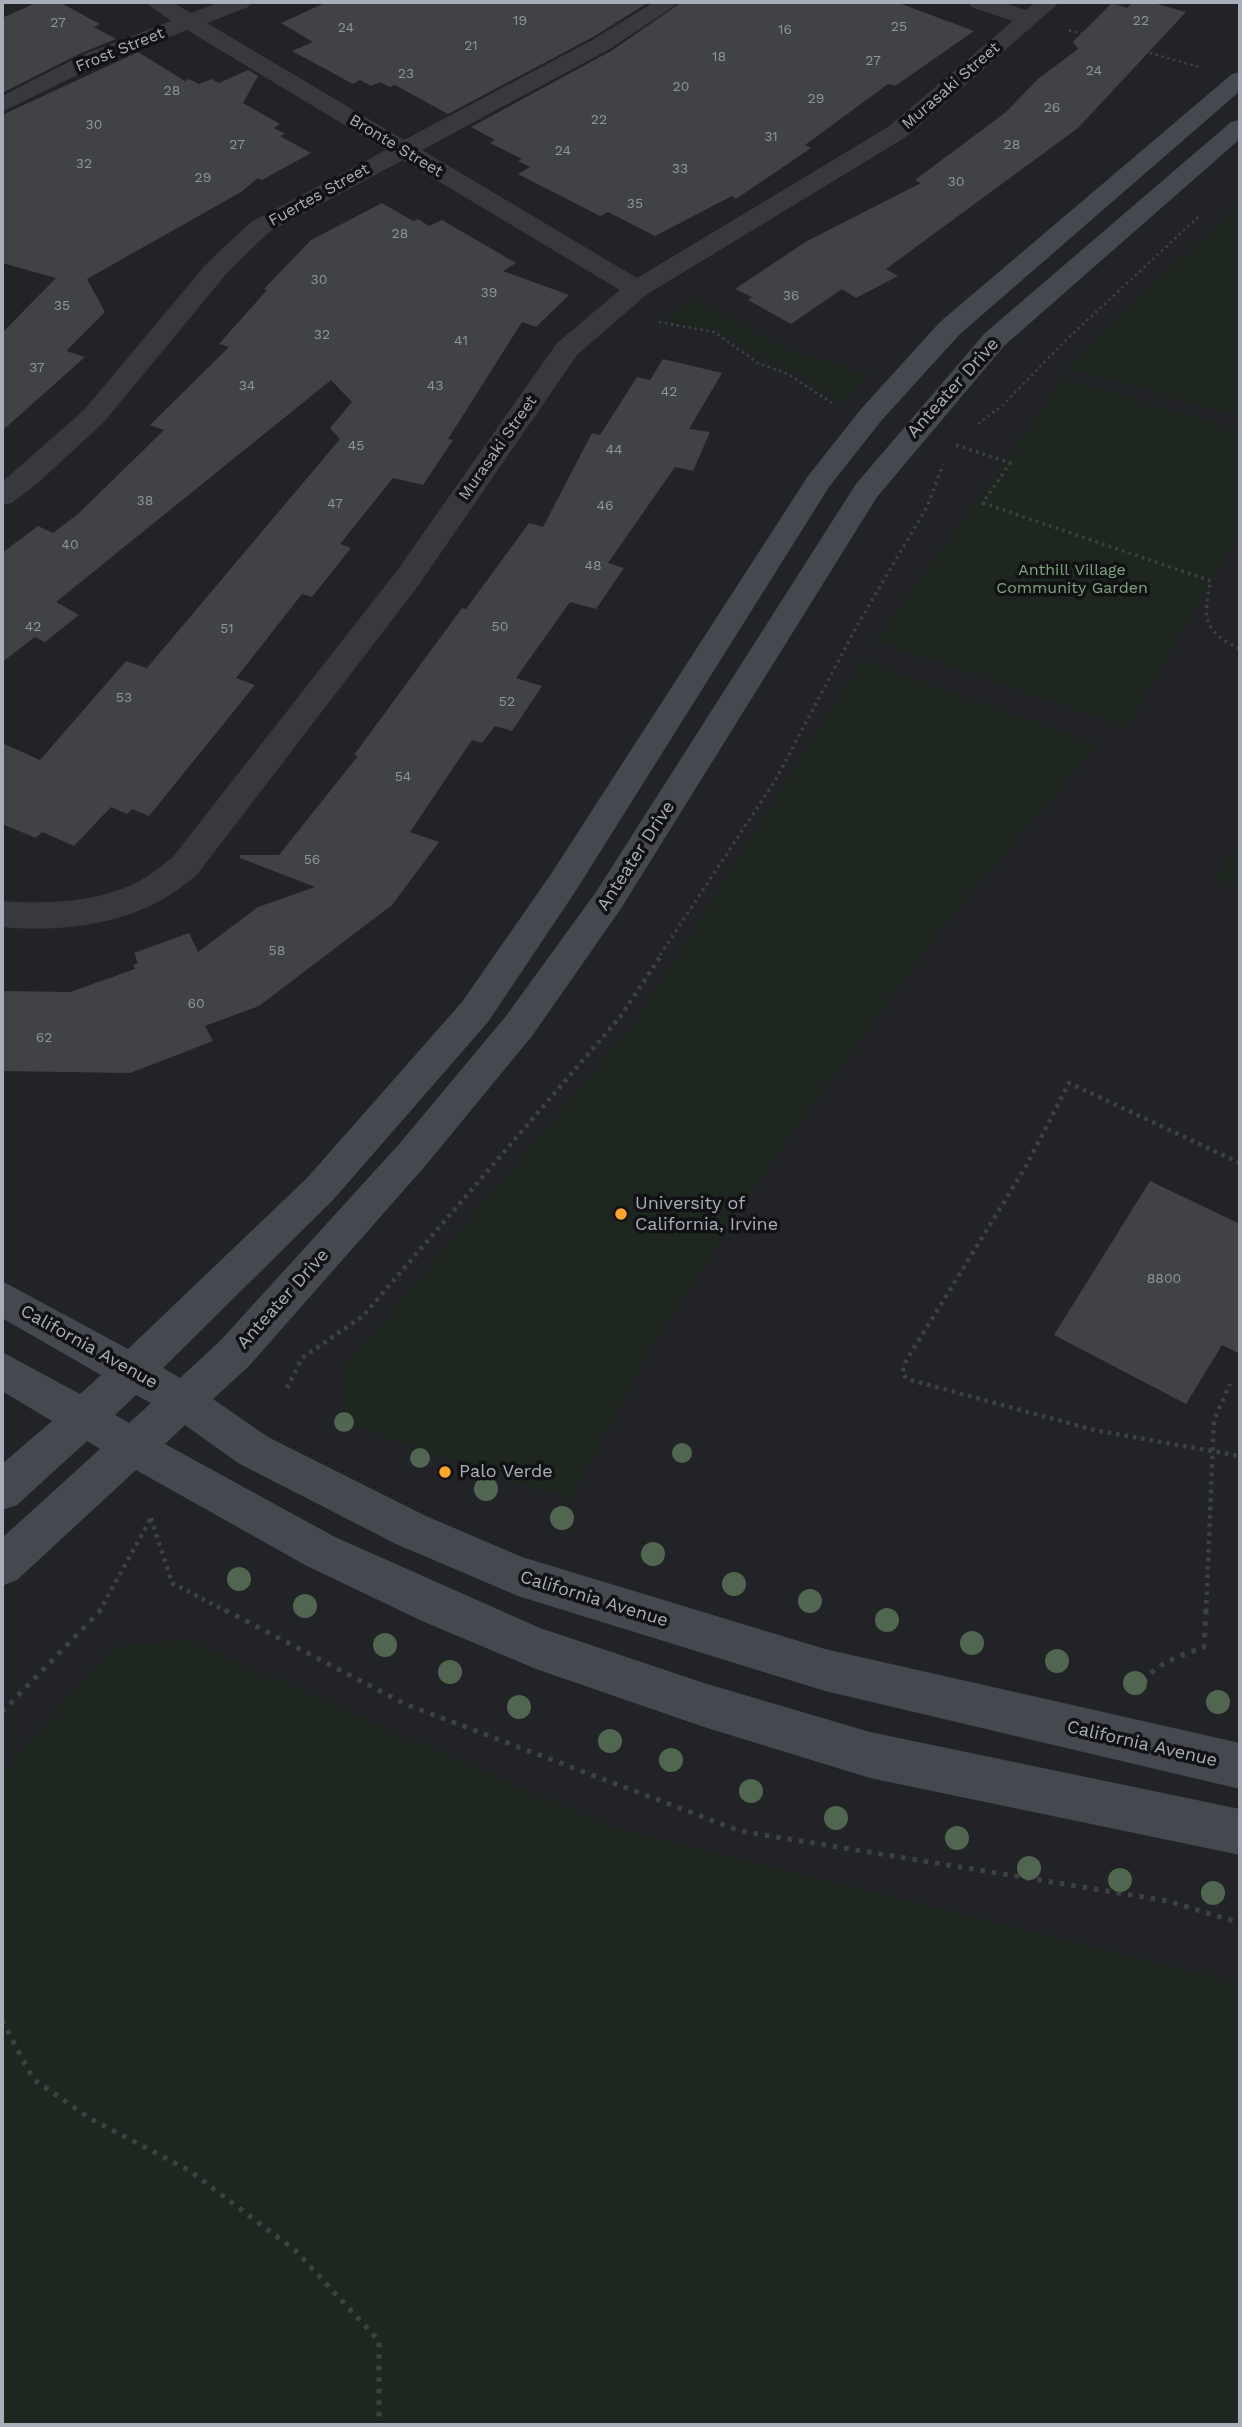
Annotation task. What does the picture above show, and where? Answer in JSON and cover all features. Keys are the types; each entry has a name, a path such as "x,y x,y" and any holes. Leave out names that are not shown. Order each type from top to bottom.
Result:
{"main road":[{"path":"2,1491 134,1371 320,1189 475,1012 570,873 818,482 871,415 950,328 1240,79"},
{"name":"Anteater Drive","path":"2,1566 234,1353 413,1154 519,1026 608,901 852,512 914,430 995,339 1240,127"},
{"name":"California Avenue","path":"2,1298 184,1401 253,1450 411,1530 518,1576 825,1670 1240,1766"},
{"path":"2,1370 320,1551 437,1606 536,1648 704,1705 870,1755 1240,1832"}],"street":[{"name":"Bronte Street","path":"156,2 637,289"},
{"name":"Frost Street","path":"2,105 90,60 240,2"},
{"name":"Fuertes Street","path":"2,496 106,404 201,283 233,249 287,210 603,44 669,2"},
{"path":"979,2 1039,10"},
{"name":"Murasaki Street","path":"2,914 57,913 115,905 150,891 184,867 407,579 567,349 637,289 897,132 1039,10"}],"path":[{"path":"1069,30 1189,63"},
{"path":"973,428 1003,405 1066,340 1203,213"},
{"path":"655,322 714,332 758,363 788,374 824,399 844,409 871,415"},
{"path":"949,452 953,444 963,436"},
{"path":"953,444 1010,463 983,503 1210,581 1203,611 1209,629 1226,643 1240,649"},
{"path":"287,1388 302,1358 363,1316 620,1017 775,781 858,624 928,505 945,460"},
{"path":"1240,1163 1069,1083 1025,1168 906,1361 902,1373 906,1379 1094,1430 1240,1456"},
{"path":"1139,1701 1141,1682 1146,1673 1204,1647 1211,1536 1213,1420 1230,1384"},
{"path":"2,1712 104,1607 151,1518 172,1583 405,1704 740,1832 1168,1901 1240,1923"},
{"path":"2,2020 33,2079 91,2119 190,2171 296,2251 379,2341 379,2425"}],"shaded area":[{"name":"University of California, Irvine","path":"2,2 1240,2 1240,2425 2,2425"}],"green space":[{"path":"1240,203 1240,416 1066,368"},
{"path":"695,300 788,350 867,374 843,403 796,374 776,366 782,357 774,365 757,357 723,332 665,320"},
{"name":"Anthill Village Community Garden","path":"1065,378 1240,431 1240,529 1127,727 876,641"},
{"path":"862,661 1097,744 944,925 780,1150 643,1360 571,1500 345,1423 342,1371 636,1022"},
{"path":"1240,845 1240,877 1235,883 1240,885 1240,891 1214,877"},
{"path":"187,1640 617,1830 1240,1982 1240,2425 2,2425 2,1772 114,1647"}],"building":[{"path":"38,2 59,2 100,24 94,27 116,39 81,53 2,93 2,18"},
{"path":"327,2 649,2 593,37 448,114 395,85 390,87 380,82 371,86 360,80 353,84 292,51 313,42 281,23"},
{"path":"682,2 896,2 974,31 895,86 888,84 805,145 811,148 736,199 732,196 655,236 608,212 600,216 518,174 530,167 518,161 522,159 490,143 495,140 471,127 611,51"},
{"path":"1133,2 1150,2 1186,12 1078,128 886,269 898,276 856,298 842,289 791,324 748,300 752,297 735,289 807,241 921,183 915,180 1006,112 1038,79 1078,49 1073,42 1112,3 1127,8"},
{"path":"138,52 185,81 189,79 199,84 212,79 219,83 248,70 258,76 243,103 280,124 274,128 285,134 280,136 311,153 262,180 258,178 241,192 87,279 105,312 66,351 85,357 2,431 2,333 56,278 2,263 2,115"},
{"path":"382,203 413,221 418,219 429,226 442,220 516,263 503,271 569,295 536,327 522,322 448,439 453,440 423,485 393,478 340,544 351,548 312,597 302,594 236,678 255,685 149,816 132,809 127,814 111,807 74,846 42,832 36,838 2,824 2,743 40,760 126,661 147,668 340,439 330,428 352,402 331,380 56,602 79,615 45,642 35,637 2,662 2,553 38,526 53,533 78,514 164,430 150,425 229,347 219,344 267,290 264,289 311,240"},
{"path":"663,359 722,373 689,429 710,432 693,471 675,467 608,563 624,568 596,609 570,602 516,678 542,686 512,731 495,726 482,743 472,740 410,832 439,842 392,905 259,1006 205,1026 213,1041 130,1073 2,1071 2,991 70,992 135,969 133,965 138,963 134,953 189,933 198,952 258,907 315,887 240,858 240,855 279,855 358,756 354,755 462,608 466,609 529,523 543,527 592,433 600,435 637,377 650,380"},
{"path":"1150,1181 1240,1224 1240,1354 1222,1345 1186,1404 1054,1335"}],"place":[{"name":"University of California, Irvine","path":"621,1214"},
{"name":"Palo Verde","path":"445,1472"}]}
